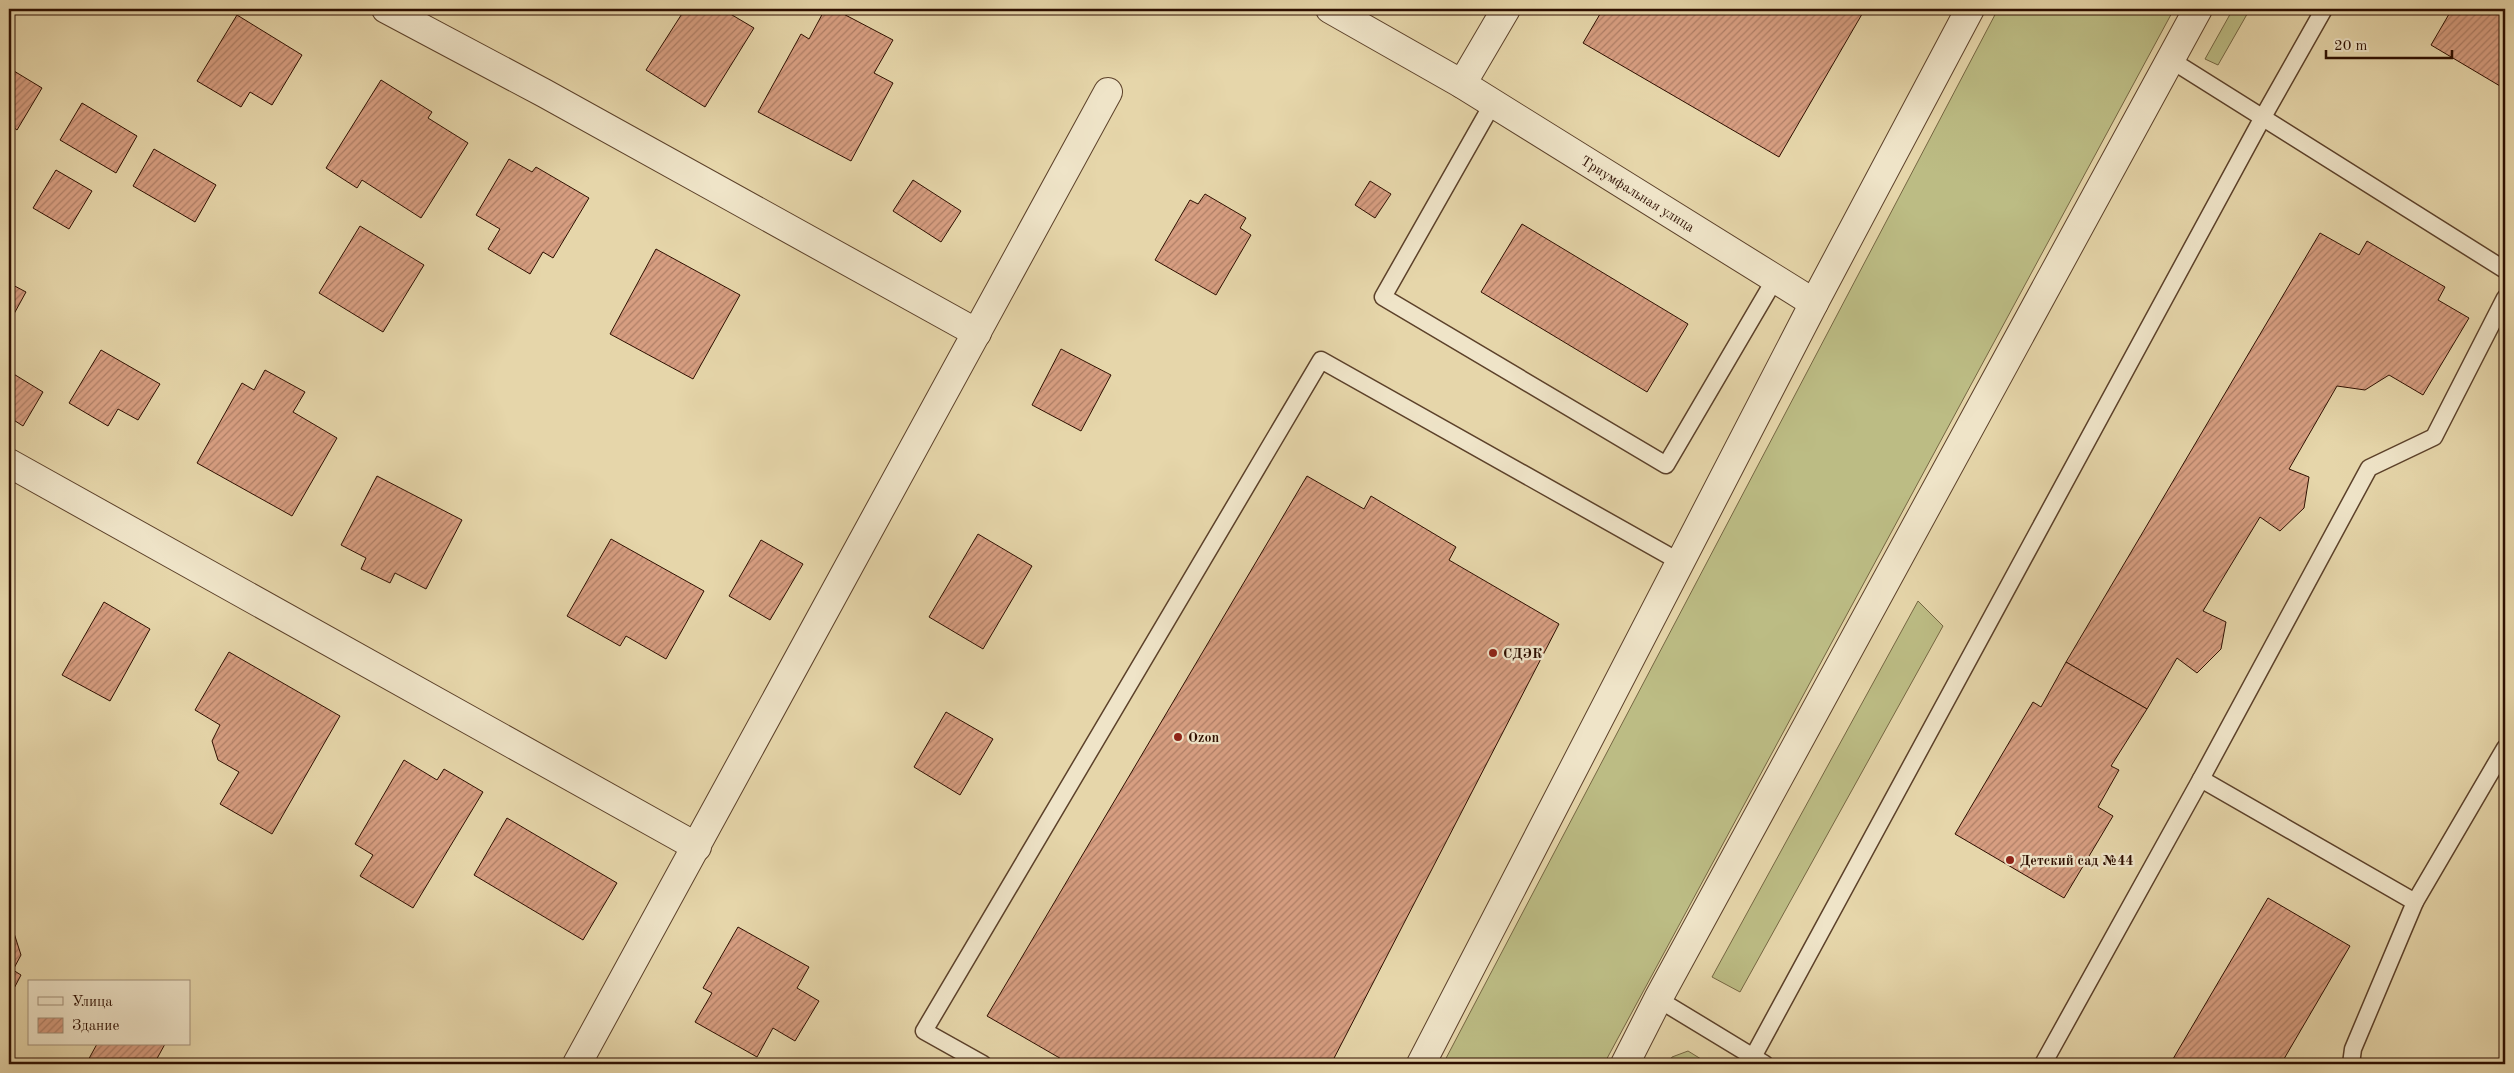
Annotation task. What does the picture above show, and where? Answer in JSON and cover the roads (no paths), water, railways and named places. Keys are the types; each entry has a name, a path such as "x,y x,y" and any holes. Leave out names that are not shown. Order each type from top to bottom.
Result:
{"street":[{"path":"386,9 544,93 977,333"},
{"name":"Триумфальная улица","path":"1330,9 1462,84 1814,303"},
{"path":"1462,84 1506,9"},
{"path":"1421,1064 1814,303 1970,9"},
{"path":"1626,1064 1658,999 2198,9"},
{"path":"577,1064 1108,92"},
{"path":"9,463 697,846"}],"lane":[{"path":"1658,999 1759,1061 2262,117 2324,9"},
{"path":"2171,60 2505,270"},
{"path":"1493,103 1383,297 1666,465 1775,280"},
{"path":"2043,1064 2201,779 2369,468 2434,437 2505,298"},
{"path":"983,1064 924,1031 1321,360 1680,562"},
{"path":"2351,1064 2353,1049 2415,902 2505,748"},
{"path":"2201,779 2415,902"}],"place":[{"name":"СДЭК","path":"1493,653"},
{"name":"Ozon","path":"1178,737"},
{"name":"Детский сад №44","path":"2010,860"}]}
